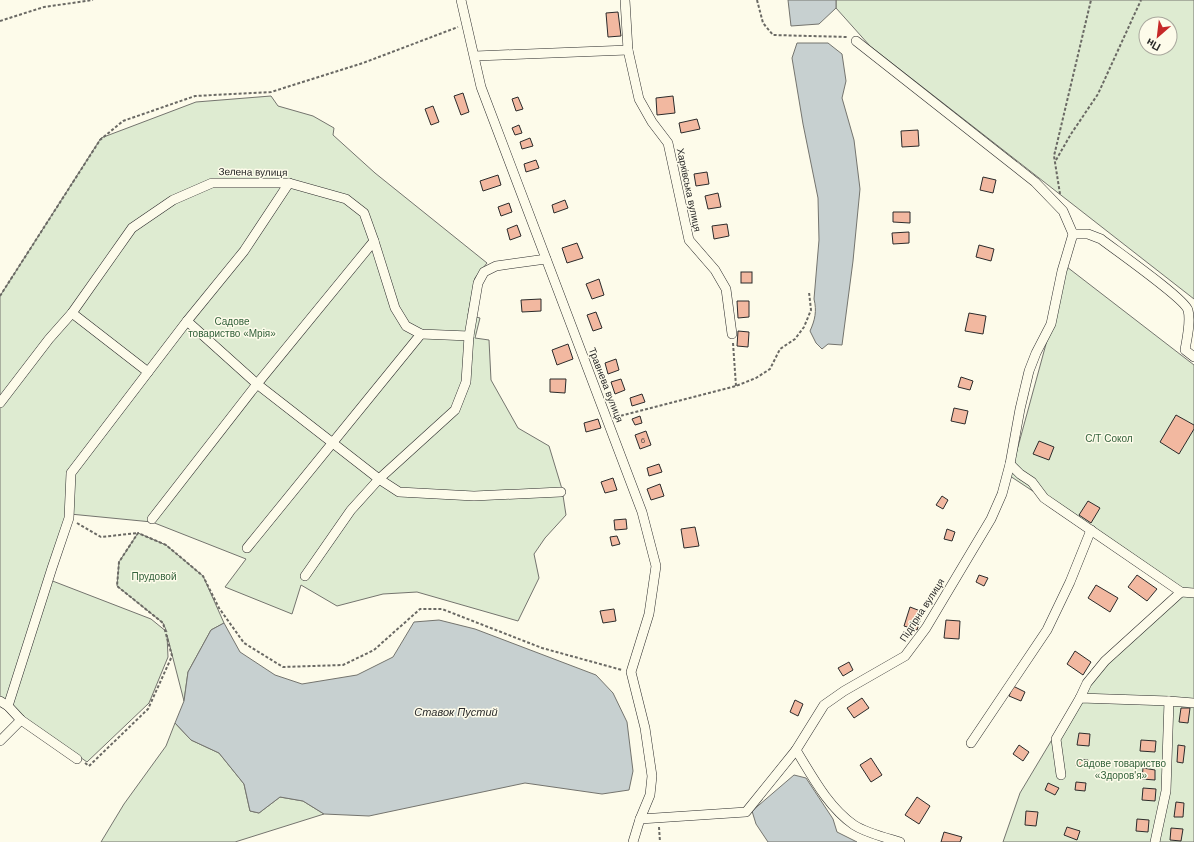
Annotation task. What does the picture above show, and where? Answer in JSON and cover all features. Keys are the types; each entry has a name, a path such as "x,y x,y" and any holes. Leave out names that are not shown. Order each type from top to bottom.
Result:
{"street":[{"name":"Травнева вулиця","path":"461,0 481,87 642,512 656,566 649,614 631,672"},
{"name":"Харківська вулиця","path":"625,0 628,50 639,99 652,122 668,143 689,240 715,270 726,290 732,334"},
{"path":"856,40 1035,182 1062,211 1073,234 1088,234 1101,239 1176,295 1188,309 1185,350 1194,357"},
{"path":"475,56 628,50"},
{"name":"Зелена вулиця","path":"0,403 48,339 72,313 132,228 173,200 212,183 289,183 346,199 364,213 395,308 406,326 421,334"},
{"path":"77,759 21,720 4,703 69,518 71,473 187,321 244,251 289,183"},
{"name":"Підгірна вулиця","path":"640,819 746,812 796,750 824,706 844,691 906,656 926,628 990,519 1002,494 1010,464 1020,409 1029,371 1051,324 1062,270 1073,234"},
{"path":"152,519 257,384 374,241"},
{"path":"305,576 351,510 379,478 455,410 466,382 469,336 478,283 484,272 496,266 546,259"},
{"path":"72,313 148,372"},
{"path":"187,321 257,384 399,492 474,496 561,492"},
{"path":"247,548 421,334 469,336"},
{"path":"1010,464 1020,474 1032,482 1044,498 1182,592 1194,593"},
{"path":"971,744 1047,630 1070,582 1091,530"},
{"path":"1061,775 1056,739 1087,683 1105,661 1182,592"},
{"path":"631,672 645,728 652,776 650,795 640,819 633,842"},
{"path":"1080,698 1194,703"},
{"path":"1155,842 1166,791 1169,701"},
{"path":"0,741 21,720"},
{"path":"796,750 829,800 855,825 900,842"}],"path":[{"path":"0,21 44,7 93,0"},
{"path":"757,0 763,23 773,35 846,37 856,40"},
{"path":"1062,211 1054,156 1091,0"},
{"path":"1055,162 1071,134 1098,94 1141,0"},
{"path":"0,296 100,140 123,121 195,96 271,92 363,63 466,24"},
{"path":"607,420 736,386 756,378 770,369 780,349 795,339 804,327 811,310 809,292"},
{"path":"732,334 736,386"},
{"path":"69,518 101,537 138,533 166,545 203,576 219,608 244,643 283,667 343,665 374,650 420,609 442,609 542,648 631,672"},
{"path":"77,759 89,766 148,710 172,656 163,623 117,586 119,562 138,533"},
{"path":"659,818 660,842"}],"green space":[{"path":"836,0 1194,0 1194,299 870,46 836,8"},
{"name":"Садове товариство «Мрія»","path":"271,96 278,106 313,116 334,128 333,135 375,173 487,263 475,278 468,315 480,318 475,338 489,340 491,380 518,428 549,446 562,489 566,515 545,538 534,554 539,578 518,621 417,592 383,594 337,606 301,585 292,614 225,587 246,559 152,522 70,514 50,580 151,619 167,632 163,623 117,586 119,562 138,533 166,545 203,576 224,623 211,630 188,672 184,701 167,635 168,657 149,703 87,762 0,701 0,296 101,138 196,102"},
{"path":"1067,267 1194,365 1194,842 1003,842 1020,793 1090,676 1181,589 1010,476"},
{"path":"175,723 191,740 219,753 244,784 250,811 259,813 280,797 303,801 324,814 235,842 101,842 124,804 166,746"}],"water":[{"path":"788,0 836,0 836,8 819,24 791,26"},
{"path":"797,43 828,43 842,54 846,81 842,98 854,140 860,189 853,261 842,345 828,344 822,349 816,343 810,331 815,311 814,299 819,240 818,198 803,124 792,58"},
{"name":"Ставок Пустий","path":"439,620 475,629 596,675 613,693 627,722 633,771 629,790 602,794 525,783 369,816 324,814 303,801 280,797 259,813 250,811 244,784 219,753 191,740 175,723 184,701 188,672 211,630 224,623 240,652 275,675 302,684 357,675 393,657 414,622"},
{"path":"794,775 806,778 833,819 837,832 857,842 768,842 756,824 752,811"}],"building":[{"path":"618,12 621,36 608,37 606,13"},
{"path":"463,93 469,112 461,115 454,96"},
{"path":"673,96 675,113 657,115 656,98"},
{"path":"518,97 523,109 516,111 512,99"},
{"path":"433,106 439,122 431,125 425,109"},
{"path":"697,119 700,129 681,133 679,123"},
{"path":"519,125 522,133 515,135 512,128"},
{"path":"918,130 919,146 902,147 901,131"},
{"path":"530,138 533,146 522,149 520,142"},
{"path":"536,160 539,168 526,172 524,164"},
{"path":"707,172 709,184 696,186 694,174"},
{"path":"498,175 501,185 483,191 480,181"},
{"path":"983,177 996,180 993,193 980,190"},
{"path":"718,193 721,207 708,209 705,196"},
{"path":"565,200 568,208 554,213 552,205"},
{"path":"509,203 512,212 501,216 498,207"},
{"path":"893,212 910,212 910,223 893,222"},
{"path":"727,224 729,236 714,239 712,226"},
{"path":"517,225 521,236 510,240 507,229"},
{"path":"909,232 909,243 893,244 892,233"},
{"path":"577,243 583,258 567,263 562,248"},
{"path":"979,245 994,249 991,261 976,257"},
{"path":"741,272 752,272 752,283 741,283"},
{"path":"599,279 604,295 592,299 586,284"},
{"path":"541,299 541,311 522,312 521,300"},
{"path":"737,301 749,301 749,317 738,318"},
{"path":"596,312 602,328 593,331 587,315"},
{"path":"969,313 986,316 983,334 965,331"},
{"path":"738,331 749,332 748,347 737,346"},
{"path":"568,344 573,359 557,365 552,350"},
{"path":"616,359 619,370 608,374 605,363"},
{"path":"961,377 973,381 970,390 958,387"},
{"path":"550,379 566,379 565,393 550,392"},
{"path":"621,379 625,390 615,394 611,382"},
{"path":"642,394 645,402 632,406 630,398"},
{"path":"954,408 968,411 965,424 951,421"},
{"path":"1176,415 1194,425 1194,429 1179,454 1160,442"},
{"path":"640,416 642,423 635,425 632,419"},
{"path":"598,419 601,428 586,432 584,423"},
{"path":"646,431 651,445 640,449 635,435"},
{"path":"1039,441 1054,447 1049,460 1033,454"},
{"path":"659,464 662,472 649,476 647,468"},
{"path":"613,478 617,490 605,493 601,482"},
{"path":"660,484 664,496 651,500 647,489"},
{"path":"942,496 948,500 943,509 936,505"},
{"path":"1088,501 1100,508 1091,523 1079,515"},
{"path":"626,519 627,529 615,530 614,520"},
{"path":"695,527 699,546 684,548 681,529"},
{"path":"947,529 955,532 952,541 944,539"},
{"path":"617,536 620,544 612,546 610,537"},
{"path":"979,575 988,578 984,586 976,582"},
{"path":"1137,575 1157,589 1147,601 1128,587"},
{"path":"1096,585 1118,598 1110,612 1088,598"},
{"path":"910,607 923,612 917,630 904,626"},
{"path":"614,609 616,621 603,623 600,611"},
{"path":"946,620 960,621 959,639 944,638"},
{"path":"1075,651 1091,662 1083,675 1067,664"},
{"path":"849,662 853,670 843,676 838,668"},
{"path":"1013,686 1025,692 1021,701 1009,696"},
{"path":"862,698 869,708 854,718 847,708"},
{"path":"795,700 803,704 798,716 790,712"},
{"path":"1181,708 1190,708 1188,723 1179,722"},
{"path":"1079,733 1090,734 1089,746 1077,745"},
{"path":"1141,740 1156,741 1155,752 1140,751"},
{"path":"1019,745 1029,752 1023,761 1013,754"},
{"path":"1178,745 1185,746 1183,763 1177,762"},
{"path":"871,758 882,775 871,782 860,765"},
{"path":"1077,759 1088,760 1087,767 1076,766"},
{"path":"1143,768 1155,770 1155,780 1142,779"},
{"path":"1076,782 1086,783 1085,791 1075,790"},
{"path":"1048,783 1059,788 1055,795 1045,790"},
{"path":"1143,788 1156,789 1155,801 1142,800"},
{"path":"917,797 930,806 919,824 905,815"},
{"path":"1176,802 1184,803 1183,817 1174,817"},
{"path":"1026,811 1038,812 1036,826 1025,825"},
{"path":"1137,819 1149,820 1148,832 1136,831"},
{"path":"1067,827 1080,831 1077,840 1064,835"},
{"path":"1171,828 1183,829 1181,841 1170,840"},
{"path":"944,832 962,837 960,842 941,842"}],"park label":[{"name":"С/Т Сокол","path":"1109,438"},
{"name":"Прудовой","path":"154,576"},
{"name":"Садове товариство «Здоров'я»","path":"1121,768"}]}
